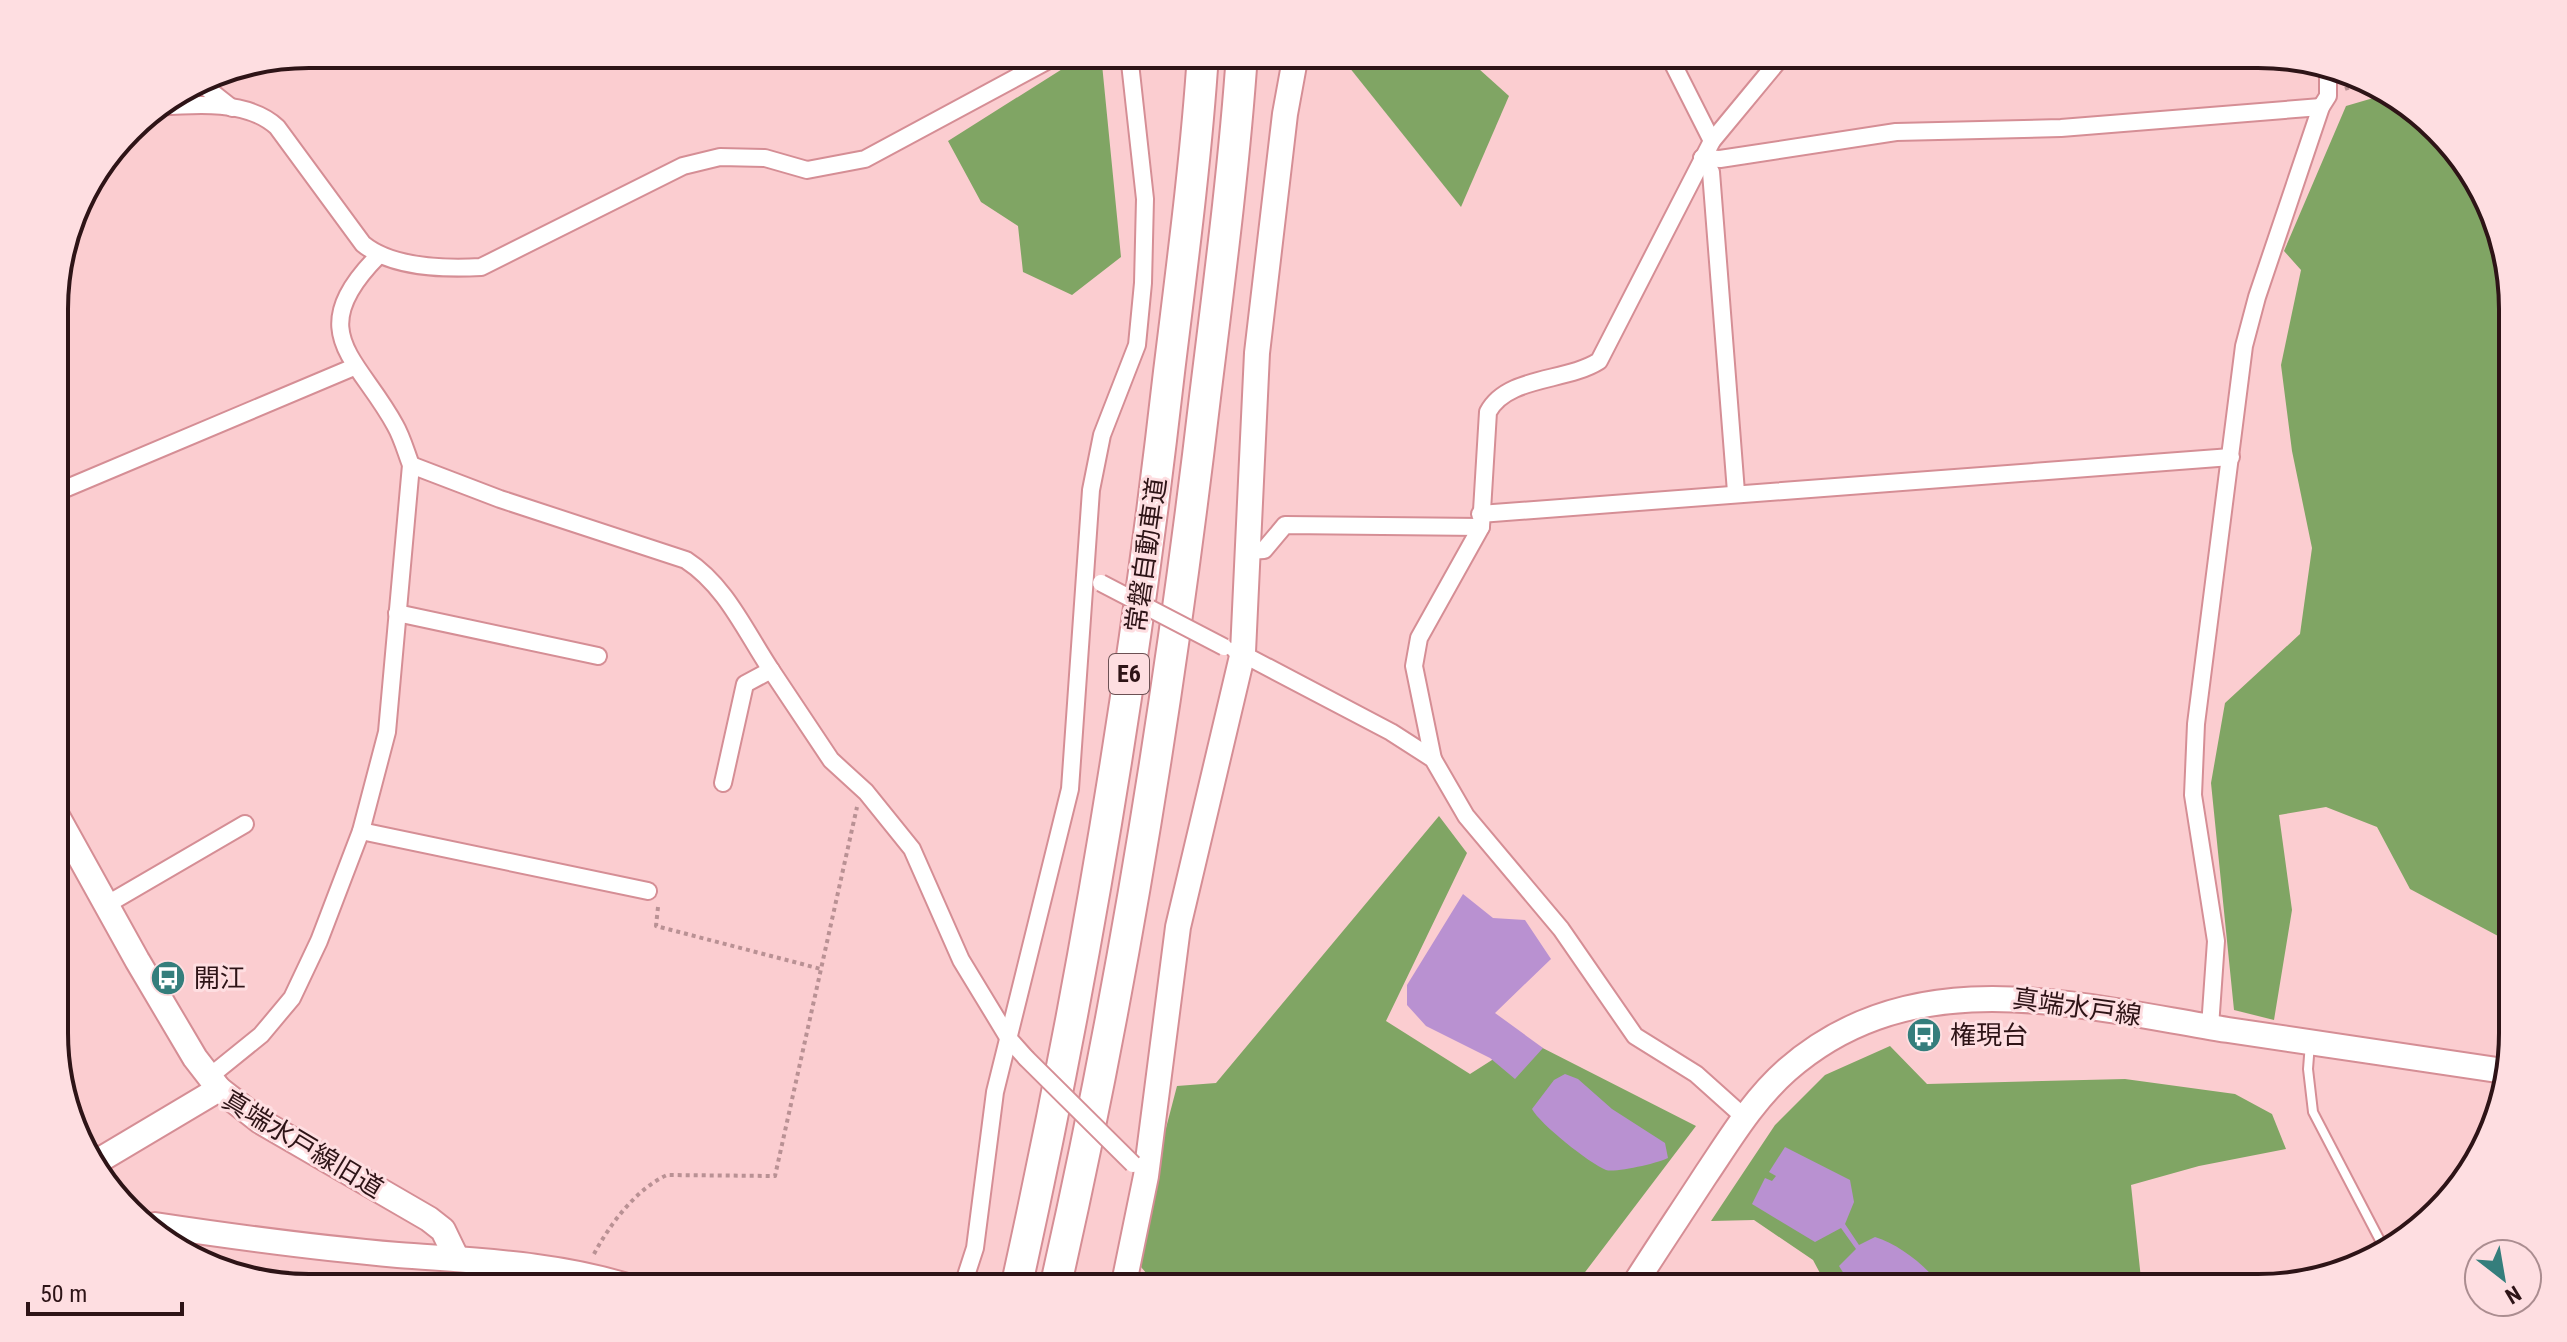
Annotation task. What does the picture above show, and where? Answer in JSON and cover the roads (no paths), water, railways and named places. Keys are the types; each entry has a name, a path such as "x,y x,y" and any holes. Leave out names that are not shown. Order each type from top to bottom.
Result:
{"highway":[{"name":"常磐自動車道","path":"1019,1274 1055,1109 1119,742 1158,472 1201,68"},
{"name":"常磐自動車道","path":"1058,1274 1085,1155 1132,910 1166,692 1196,472 1240,68"}],"street":[{"path":"178,107 232,108 264,115 277,127 363,244 378,256 453,269 481,267 683,166 720,157 765,158 807,170 865,159 1034,68"},
{"path":"967,1274 975,1248 995,1092 1070,789 1091,490 1102,435 1120,397 1137,345 1143,283 1145,199 1131,68"},
{"path":"1125,1274 1178,927 1234,650 1248,551 1257,353 1285,114 1293,68"},
{"path":"1675,68 1712,141"},
{"path":"1744,1117 1696,1074 1635,1036 1561,929 1466,816 1433,759 1414,666 1419,638 1481,520 1488,412 1495,398 1510,390 1584,370 1599,361 1712,141 1772,68"},
{"path":"2210,1027 2216,941 2193,795 2202,665 2244,346 2257,297 2325,102 2327,79"},
{"path":"210,90 232,108"},
{"path":"1702,158 1720,159 1896,132 2061,128 2325,102"},
{"path":"1702,158 1711,172 1736,492"},
{"path":"68,836 106,905 214,1083 292,998 319,941 361,831 387,732 411,465 396,426 343,348 339,324 344,306 378,256"},
{"path":"69,487 354,367"},
{"path":"1248,551 1264,550 1285,525 1481,520 1736,492 2231,457"},
{"path":"411,465 500,499 686,560 704,572 727,599 831,760 893,822 912,849 961,960 1009,1039 1140,1170"},
{"path":"1083,577 1101,583 1234,650 1391,732 1433,759"},
{"path":"397,613 598,656"},
{"path":"723,783 745,684 771,670"},
{"path":"106,905 245,824"},
{"path":"361,831 648,891"},
{"name":"真端水戸線","path":"1642,1273 1744,1117 1789,1068 1872,1018 1925,1004 1966,998 2044,1000 2496,1070"},
{"name":"真端水戸線旧道","path":"103,1157 214,1083 260,1121 429,1219 443,1230 457,1259"},
{"path":"167,1227 288,1243 457,1259 556,1274"}],"lane":[{"path":"2310,1042 2308,1069 2313,1112 2380,1240"}],"place":[{"name":"開江","path":"168,978"},
{"name":"権現台","path":"1924,1035"}]}
